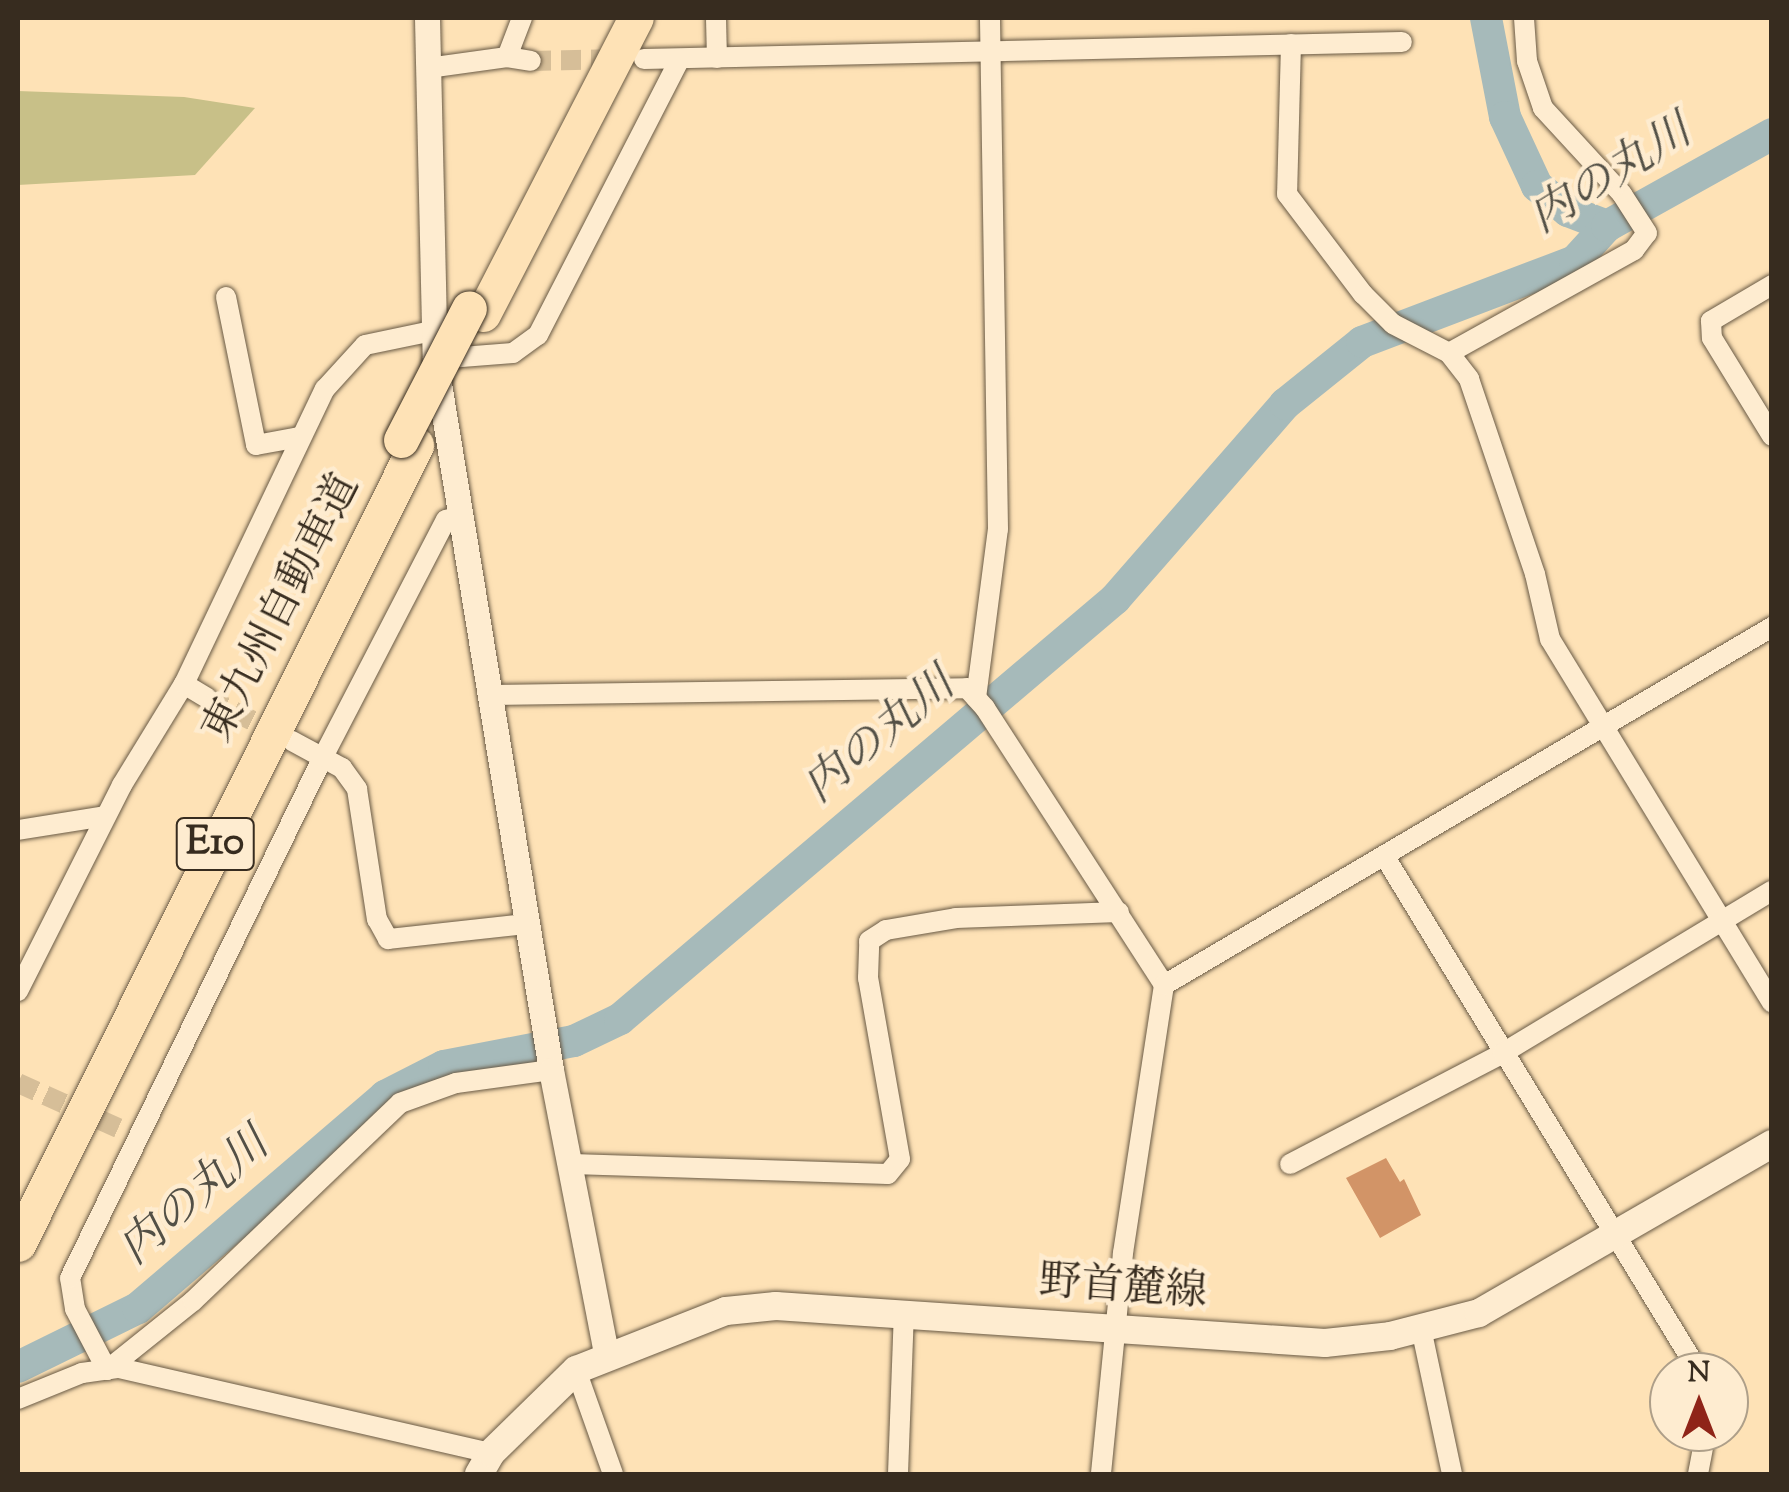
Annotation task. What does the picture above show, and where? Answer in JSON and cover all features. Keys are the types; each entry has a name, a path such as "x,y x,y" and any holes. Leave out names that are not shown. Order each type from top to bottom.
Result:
{"highway":[{"name":"東九州自動車道","path":"476,311 620,18"},
{"name":"東九州自動車道","path":"18,1204 147,935 476,311 636,18"},
{"name":"東九州自動車道","path":"18,1244 408,442"}],"main road":[{"name":"野首麓線","path":"485,1464 576,1370 606,1354 726,1311 776,1306 1325,1343 1421,1328 1479,1314 1772,1144"}],"street":[{"path":"427,18 435,359 551,1070 572,1164 594,1312 606,1354"},
{"path":"507,57 522,18"},
{"path":"716,18 716,58"},
{"path":"976,698 998,530 990,18"},
{"path":"1449,352 1634,250 1647,233 1622,194 1543,108 1527,62 1524,18"},
{"path":"644,59 1402,42"},
{"path":"1292,44 1287,194 1393,324 1449,352 1468,379 1535,574 1550,639 1772,1002"},
{"path":"428,68 507,57 531,61"},
{"path":"435,359 513,353 538,336 680,59"},
{"path":"1772,284 1711,320 1712,338 1772,436"},
{"path":"226,297 256,445 300,436"},
{"path":"18,991 106,816 184,684 300,436 346,358 388,337 432,331"},
{"path":"461,516 446,520 127,1133 70,1278 75,1309 107,1370 485,1464"},
{"path":"1164,985 1772,627"},
{"path":"184,684 207,698"},
{"path":"492,695 966,688 976,698 1120,912 1164,985 1123,1253 1120,1328 1100,1474"},
{"path":"292,741 323,757 357,789 377,919 388,939 528,924"},
{"path":"18,830 106,816"},
{"path":"1385,857 1687,1352"},
{"path":"1290,1164 1503,1053 1772,891"},
{"path":"572,1164 888,1174 900,1159 868,978 869,941 886,930 956,918 1120,912"},
{"path":"18,1399 107,1370 194,1301 400,1103 456,1083 551,1070"},
{"path":"898,1474 904,1314"},
{"path":"1421,1328 1452,1474"},
{"path":"576,1370 613,1474"}],"shaded area":[{"path":"18,91 184,97 255,108 195,175 18,185"}],"building":[{"path":"1386,1158 1400,1182 1404,1179 1421,1215 1380,1238 1346,1178"}],"waterway":[{"path":"1486,18 1505,117 1537,186 1568,211 1607,226"},
{"name":"内の丸川","path":"18,1367 138,1308 385,1096 444,1066 574,1041 620,1019 1115,599 1285,404 1362,342 1575,261 1607,226 1772,134"}],"tunnel":[{"path":"531,61 619,59"},
{"path":"207,698 281,735"},
{"path":"18,1083 118,1128"}]}
